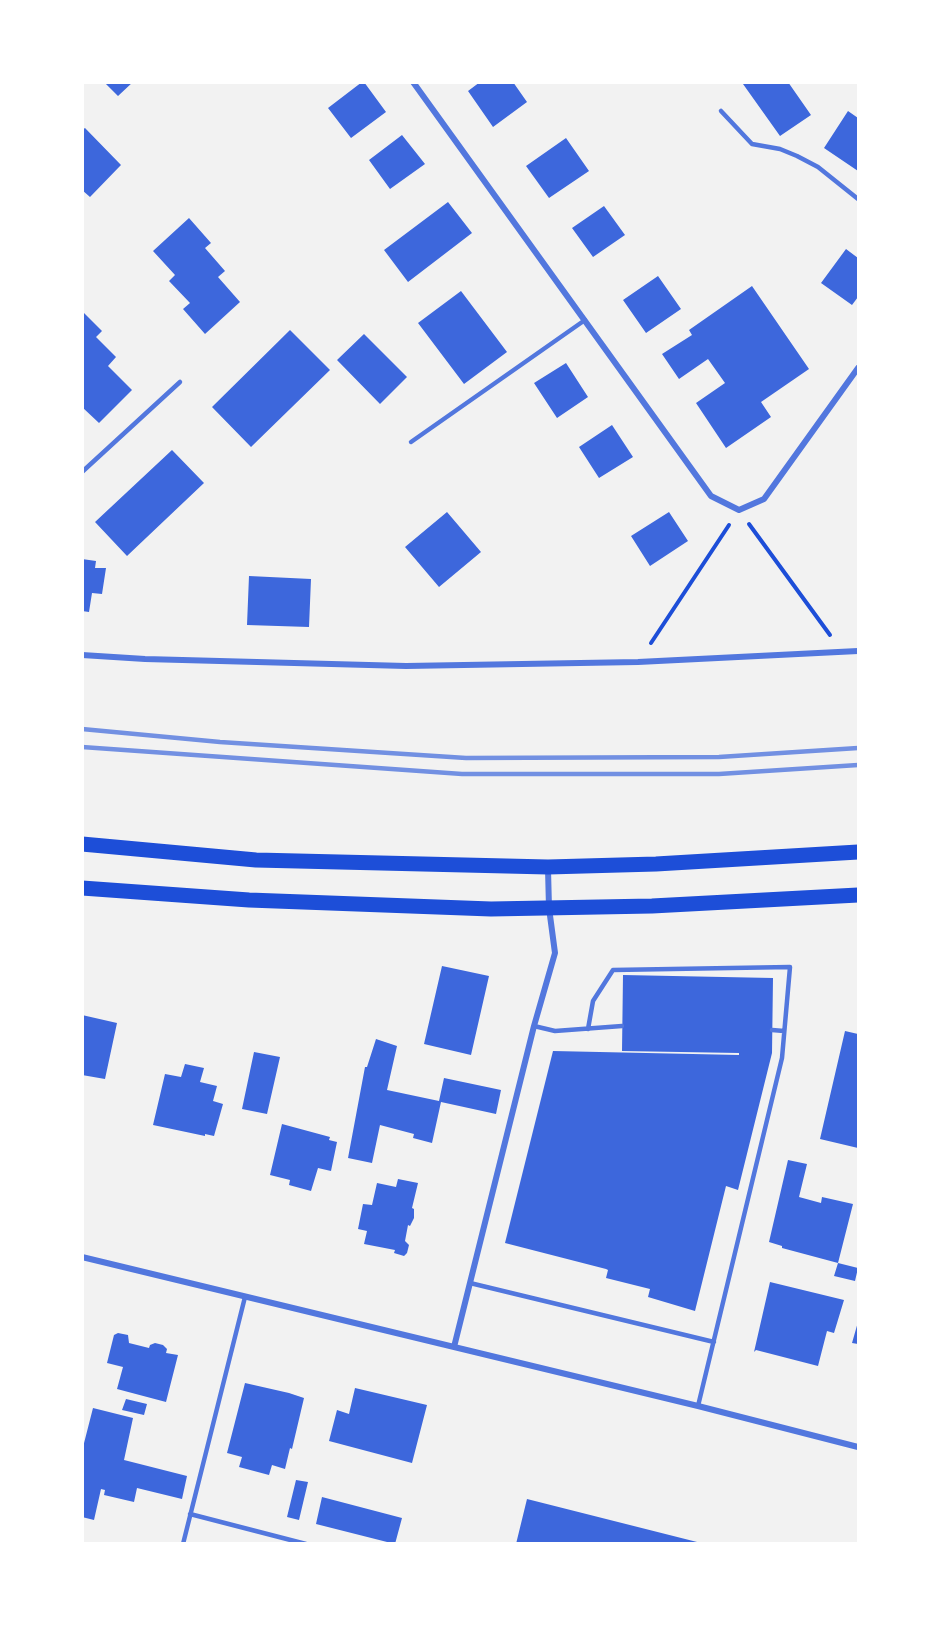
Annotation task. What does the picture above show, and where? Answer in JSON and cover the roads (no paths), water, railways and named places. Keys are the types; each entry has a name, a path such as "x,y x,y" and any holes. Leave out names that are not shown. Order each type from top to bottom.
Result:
{"main road":[{"path":"82,844 256,860 548,867 656,864 858,852"},
{"path":"82,888 249,900 479,908 652,906 858,895"}],"street":[{"path":"414,82 711,496 739,510 764,499 858,368"},
{"path":"82,655 145,659 406,666 638,662 858,651"},
{"path":"454,1347 534,1026 555,953 549,908 548,867"},
{"path":"82,1257 858,1447"}],"lane":[{"path":"721,111 752,144 780,149 797,156 818,167 858,199"},
{"path":"411,442 585,320"},
{"path":"82,472 180,382"},
{"path":"588,1029 593,1001 613,970 790,967 783,1058 698,1406"},
{"path":"534,1026 555,1030 622,1026"},
{"path":"772,1030 784,1031"},
{"path":"470,1283 714,1342"},
{"path":"183,1544 245,1297"},
{"path":"190,1515 306,1544"}],"railway":[{"path":"82,729 220,742 466,758 719,757 858,748"},
{"path":"82,747 462,774 719,774 858,765"}]}
